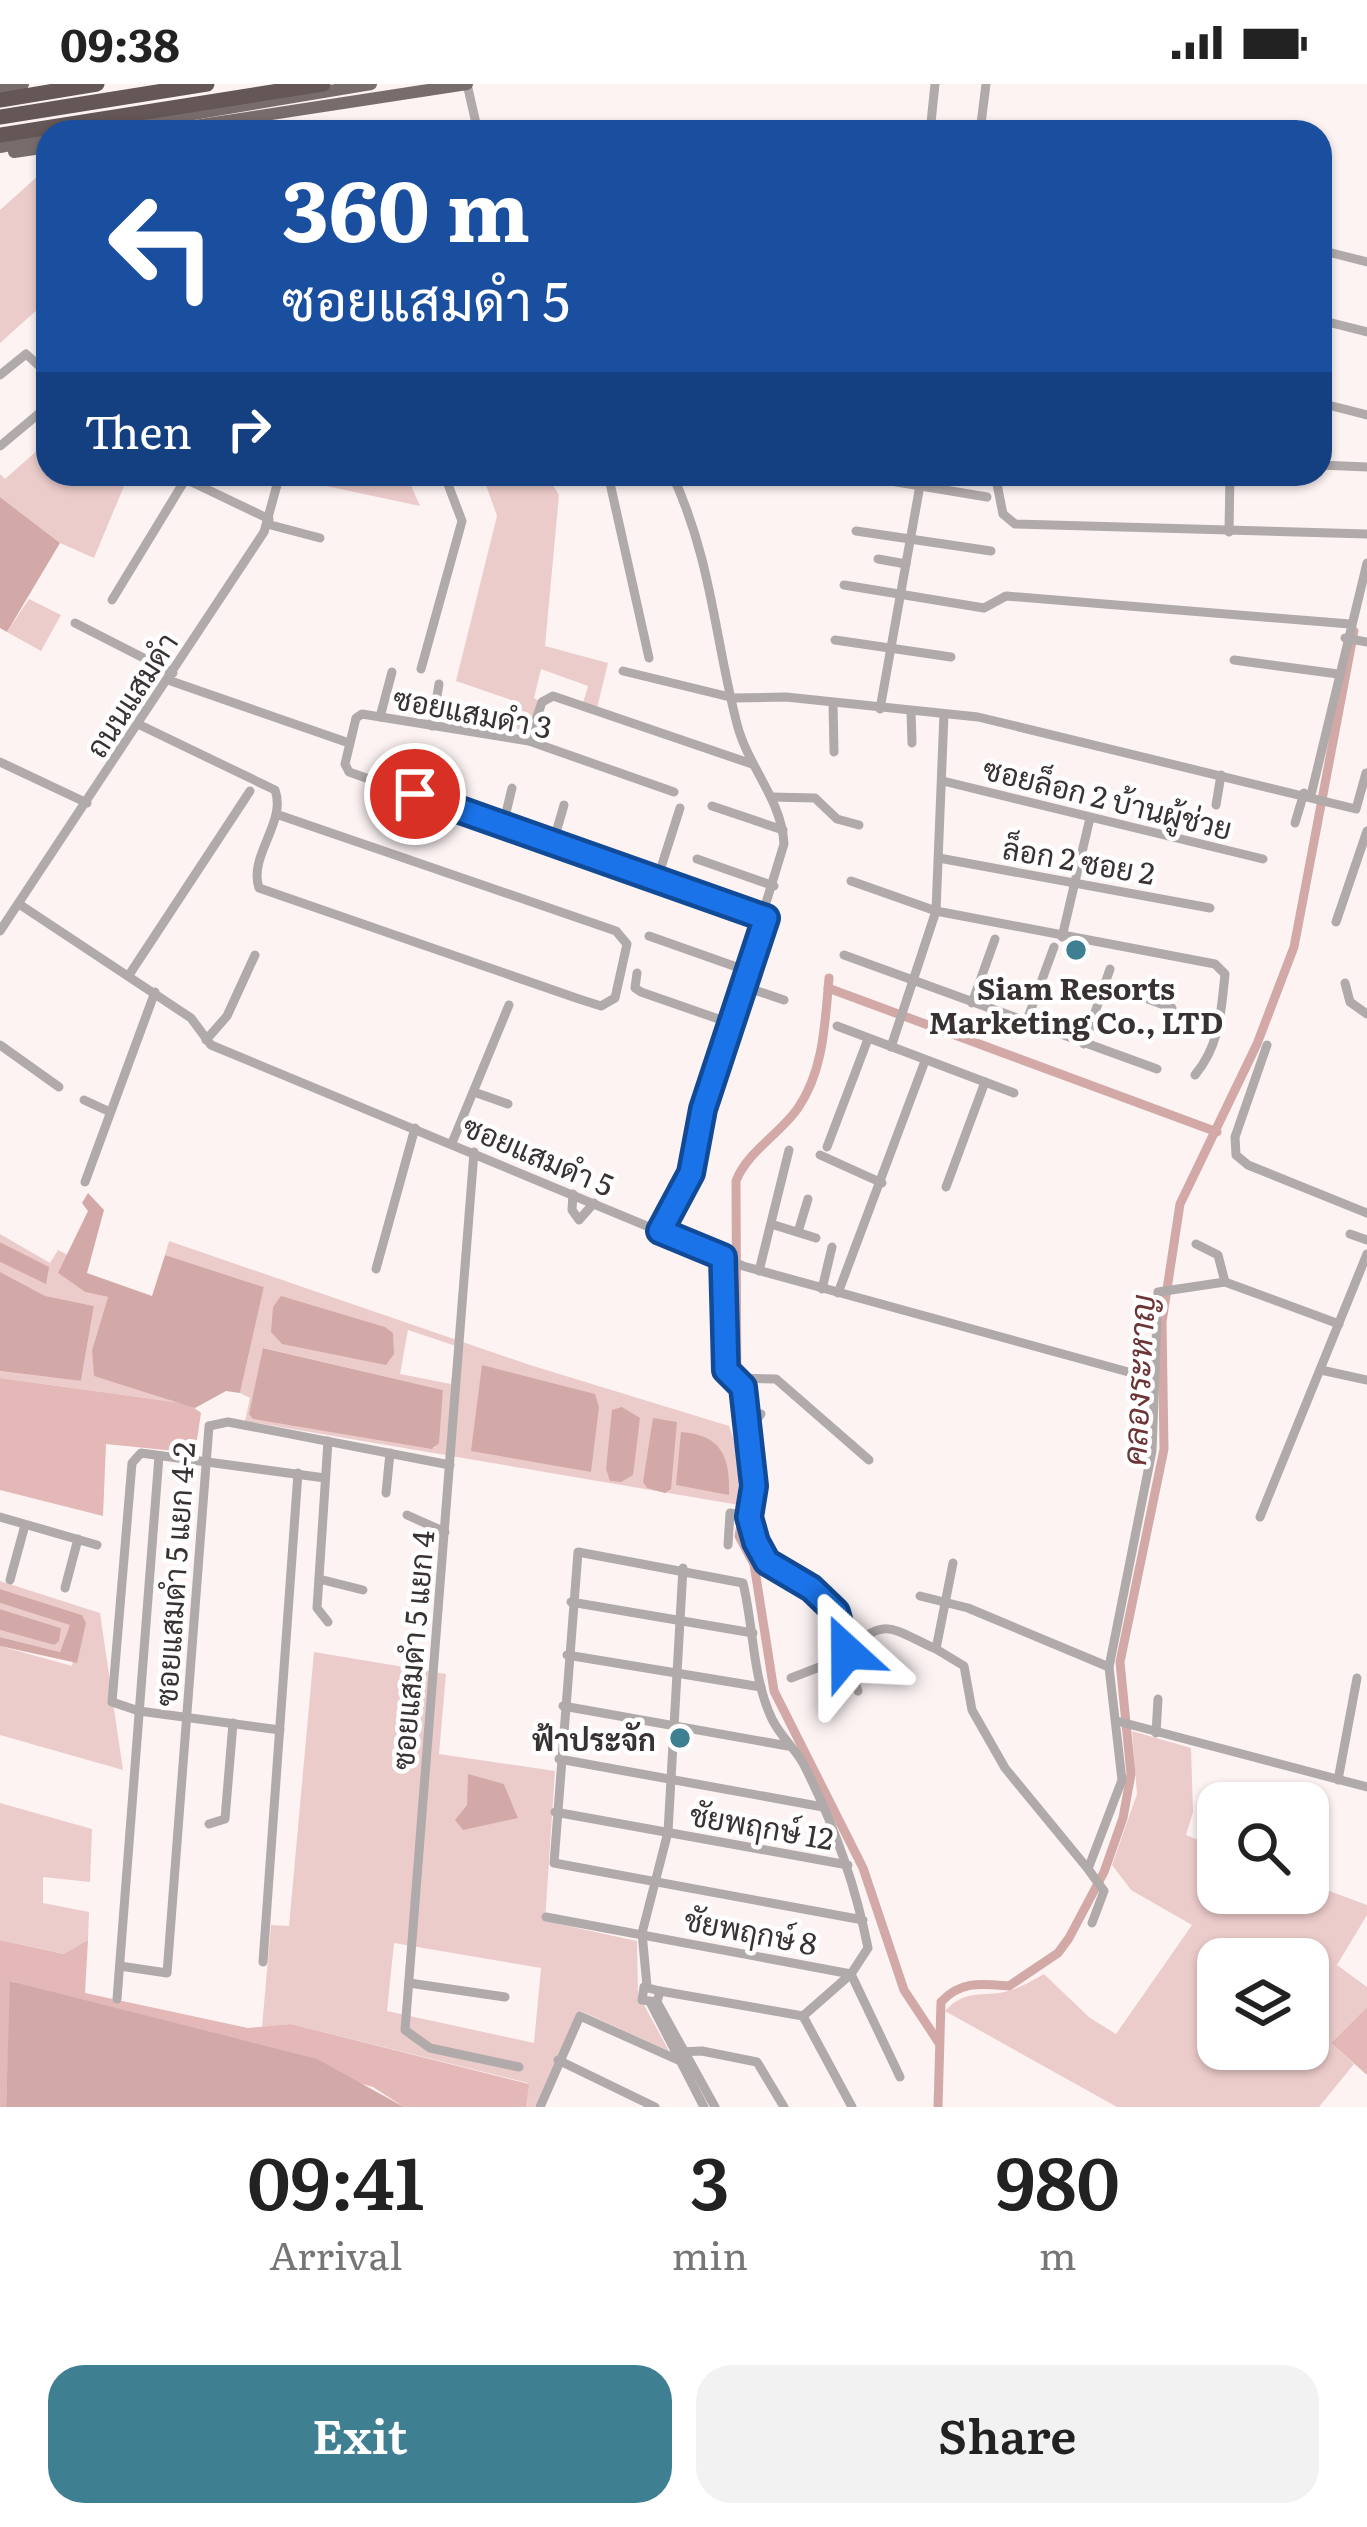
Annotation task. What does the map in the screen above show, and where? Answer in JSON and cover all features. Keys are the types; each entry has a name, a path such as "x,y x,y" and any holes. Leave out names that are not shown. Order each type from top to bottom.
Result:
{"highway":[{"path":"0,100 97,84"},
{"path":"0,117 207,84"},
{"path":"85,120 302,84"},
{"path":"90,120 322,84"},
{"path":"0,134 36,128"},
{"path":"0,134 36,128"}],"main road":[{"path":"0,87 22,84"},
{"path":"165,120 371,84"},
{"path":"232,120 467,84"},
{"path":"0,151 36,141"},
{"path":"0,151 36,148"}],"street":[{"path":"467,84 475,120"},
{"path":"931,120 935,84"},
{"path":"982,120 986,84"},
{"path":"1332,253 1367,262"},
{"path":"1332,323 1367,332"},
{"path":"0,375 26,354 36,363"},
{"path":"1332,407 1367,416"},
{"path":"0,446 36,416"},
{"path":"1332,465 1367,466"},
{"path":"112,600 175,486"},
{"path":"198,486 268,522 320,538"},
{"name":"ถนนแสมดำ","path":"0,932 140,725 268,522 277,486"},
{"path":"421,669 462,521 449,486"},
{"path":"611,486 649,658"},
{"path":"660,1231 691,1173 703,1109 766,918 783,830 753,764 699,533 677,486"},
{"path":"880,709 920,486"},
{"path":"944,486 987,497"},
{"path":"997,486 1003,514 1015,524 1367,534"},
{"path":"1229,532 1230,486"},
{"path":"856,531 992,551"},
{"path":"878,559 906,565"},
{"path":"1295,823 1315,796 1338,674 1355,639 1350,624 1367,563"},
{"path":"844,585 983,608 1006,596 1350,624"},
{"path":"75,623 171,676 349,743 349,772 766,918"},
{"path":"836,640 951,657"},
{"path":"1234,660 1338,674"},
{"path":"622,671 734,698 944,714 1356,809 1366,773"},
{"path":"380,717 392,672"},
{"path":"432,726 440,684"},
{"path":"529,742 542,702 553,696 753,764"},
{"path":"833,703 834,752"},
{"path":"911,711 912,743"},
{"path":"890,1047 936,911 944,714"},
{"name":"ซอยแสมดำ 3","path":"349,743 358,715 380,717 529,742 674,792"},
{"path":"140,725 264,781 280,802 276,814 256,874 259,888 601,1006 615,998 627,944 616,931 276,814"},
{"path":"0,762 87,803"},
{"path":"1216,805 1222,775"},
{"name":"ซอยล็อก 2 บ้านผู้ช่วย","path":"943,781 1262,859"},
{"path":"503,825 512,788"},
{"path":"129,975 250,791"},
{"path":"771,797 815,798 837,819 859,825"},
{"path":"553,843 564,805"},
{"path":"712,806 783,830"},
{"path":"656,880 680,808"},
{"path":"1027,1023 1058,942 1090,818"},
{"path":"1336,922 1367,831"},
{"name":"ล็อก 2 ซอย 2","path":"939,858 1210,908"},
{"path":"697,859 774,886"},
{"path":"851,881 936,911 1058,942 1221,968 1218,1032 1195,1075"},
{"name":"ซอยแสมดำ 5","path":"19,904 191,1018 206,1040 743,1266 1154,1379"},
{"path":"649,935 748,971"},
{"path":"972,1003 995,939"},
{"path":"206,1040 227,1016 255,955"},
{"path":"844,955 1157,1069"},
{"path":"1084,1044 1110,969"},
{"path":"637,973 635,988 641,992 730,1023"},
{"path":"1106,983 1172,1008"},
{"path":"1345,983 1350,1002 1367,1014"},
{"path":"743,986 784,1000"},
{"path":"85,1182 155,992"},
{"path":"452,1143 509,1005"},
{"path":"836,1026 1014,1093"},
{"path":"868,1039 824,1151 882,1184"},
{"path":"0,1045 59,1088"},
{"path":"1267,1045 1235,1137 1236,1155 1367,1213"},
{"path":"838,1293 925,1060"},
{"path":"946,1186 985,1082"},
{"path":"473,1092 508,1104"},
{"path":"84,1100 110,1112"},
{"path":"376,1269 415,1128"},
{"path":"759,1271 789,1150"},
{"name":"ซอยแสมดำ 5 แยก 4","path":"474,1153 405,2030 414,2040 519,2067"},
{"path":"573,1194 572,1210 579,1220 594,1203"},
{"path":"799,1232 808,1199"},
{"path":"771,1224 816,1238"},
{"path":"1350,1234 1367,1240"},
{"path":"1196,1244 1217,1255 1225,1282"},
{"path":"822,1289 832,1247"},
{"path":"1260,1517 1367,1254"},
{"path":"723,1257 726,1370 737,1378 776,1379 869,1460"},
{"path":"1094,1876 1118,1802 1123,1758 1122,1723 1109,1667 1152,1451 1155,1314 1167,1291 1225,1282 1339,1324"},
{"path":"1321,1370 1367,1381"},
{"path":"737,1378 754,1486 749,1517 767,1562 836,1612 857,1691"},
{"path":"746,1423 761,1414"},
{"name":"ซอยแสมดำ 5 แยก 4-2","path":"120,1966 167,1972 207,1430 218,1422 450,1465"},
{"path":"328,1441 317,1608 328,1622"},
{"path":"386,1493 390,1453"},
{"path":"280,1730 118,1708 112,1700 132,1463 137,1454 326,1478"},
{"path":"118,1999 158,1456"},
{"path":"263,1962 298,1473"},
{"path":"728,1545 730,1513 749,1517"},
{"path":"407,1515 445,1532"},
{"path":"0,1517 98,1545"},
{"path":"10,1580 25,1525"},
{"path":"65,1588 78,1539"},
{"path":"647,1986 641,1996 803,2016 851,1975 868,1953 863,1920 848,1864 824,1807 772,1719 761,1687 744,1587 735,1578 584,1551 575,1555 551,1859 557,1865 863,1920"},
{"path":"936,1649 953,1563"},
{"path":"683,1568 673,1673 668,1832 642,1933 647,1986 704,2107"},
{"path":"319,1579 363,1590"},
{"path":"920,1596 946,1601 1109,1667"},
{"path":"571,1602 753,1634"},
{"path":"791,1678 822,1666 867,1632 886,1627 964,1666 973,1710 1006,1768 1094,1876 1103,1897 1092,1923"},
{"path":"566,1655 761,1687"},
{"path":"1338,1780 1357,1678"},
{"path":"1156,1732 1158,1700"},
{"path":"563,1706 791,1747"},
{"path":"1122,1723 1367,1787"},
{"path":"209,1824 225,1820 233,1724"},
{"path":"559,1759 824,1807"},
{"name":"ชัยพฤกษ์ 12","path":"555,1812 848,1864"},
{"name":"ชัยพฤกษ์ 8","path":"546,1916 851,1975"},
{"path":"851,1975 900,2077"},
{"path":"409,1983 505,1997"},
{"path":"541,2107 558,2060 583,2016 679,2054 757,2062 784,2107"},
{"path":"803,2016 852,2107"},
{"path":"679,2054 716,2107"},
{"path":"558,2060 655,2107"}],"shaded area":[{"path":"36,178 36,311 0,343 0,210"},
{"path":"36,452 36,486 124,486 94,558 60,543 0,497 0,474 5,479"},
{"path":"326,486 411,486 420,506"},
{"path":"486,486 553,486 559,495 545,646 608,663 597,708 583,703 588,686 541,669 534,698 539,701 527,732 509,726 517,702 456,681 497,516"},
{"path":"0,497 60,543 7,632 0,628"},
{"path":"29,599 61,615 41,651 7,632"},
{"path":"88,1193 104,1210 87,1273 152,1296 165,1255 264,1287 240,1393 226,1391 195,1408 94,1376 92,1350 108,1297 85,1292 58,1273 88,1211 82,1203"},
{"path":"0,1234 50,1263 58,1250 68,1255 58,1273 85,1292 108,1297 92,1350 95,1376 189,1404 0,1378 0,1371 81,1381 94,1306 45,1297 0,1272 0,1262 45,1283 48,1267 0,1242"},
{"path":"169,1241 530,1365 729,1426 737,1448 739,1505 245,1421 250,1398 240,1393 264,1287 165,1255","holes":["408,1330 456,1346 451,1384 400,1374","264,1348 443,1390 435,1448 253,1419"]},
{"path":"0,1242 49,1267 46,1284 0,1262"},
{"path":"0,1272 45,1296 94,1306 81,1381 0,1371"},
{"path":"281,1296 385,1327 393,1333 394,1354 386,1365 282,1344 271,1332 273,1307"},
{"path":"263,1348 443,1390 439,1443 432,1449 253,1419 249,1414"},
{"path":"482,1365 595,1394 599,1407 591,1472 471,1451"},
{"path":"0,1378 189,1404 201,1413 195,1453 106,1444 103,1516 0,1490"},
{"path":"622,1407 640,1418 633,1475 621,1482 610,1481 606,1469 612,1410"},
{"path":"653,1418 677,1422 671,1489 665,1493 643,1482"},
{"path":"681,1432 706,1438 721,1450 729,1495 676,1485"},
{"path":"0,1581 100,1613 123,1770 0,1735 0,1646 72,1666 82,1615 0,1589"},
{"path":"0,1589 82,1615 86,1623 77,1663 0,1646 0,1637 60,1652 70,1625 0,1603"},
{"path":"0,1603 71,1624 60,1652 0,1637 0,1630 54,1645 61,1628 0,1609"},
{"path":"0,1609 61,1628 59,1641 54,1645 0,1630"},
{"path":"314,1652 446,1674 439,1754 555,1771 545,1921 637,1941 638,1994 669,2051 581,2011 535,2107 526,2107 528,2083 291,2024 262,2027 271,1925 289,1926","holes":["504,1784 518,1818 456,1820 467,1805","394,1943 541,1968 534,2043 387,2011"]},
{"path":"1132,1731 1191,1748 1193,1812 1186,1835 1197,1839 1197,1914 1329,1914 1329,1891 1367,1905 1367,1915 1337,1965 1367,1987 1367,2007 1331,2043 1354,2064 1319,2107 1117,2107 945,2011 967,1996 1008,1991 1044,1974 1090,2018 1116,2034 1192,1925 1131,1890 1112,1865 1137,1794"},
{"path":"468,1774 504,1784 518,1818 463,1830 455,1820 467,1805"},
{"path":"0,1803 92,1829 90,1882 43,1877 43,1903 89,1912 88,1940 65,1954 0,1940"},
{"path":"0,1940 64,1954 88,1940 85,1993 248,2028 291,2024 529,2084 526,2107 404,2107 373,2087 11,1981 6,2107 0,2107"},
{"path":"10,1981 317,2059 404,2107 6,2107"},
{"path":"1367,2007 1367,2075 1331,2043"}],"waterway":[{"name":"คลองระหาญ","path":"938,2107 941,2002 964,1987 1009,1986 1058,1953 1104,1872 1123,1818 1131,1774 1120,1662 1164,1449 1162,1322 1180,1204 1257,1044 1294,947 1354,631"},
{"path":"829,978 822,1045 807,1093 736,1181 737,1418 747,1491 739,1536 754,1564 774,1691 863,1868 904,1990 939,2043"},
{"path":"828,988 1217,1132"}],"place":[{"name":"Siam Resorts Marketing Co., LTD","path":"1076,950"},
{"name":"ฟ้าประจัก","path":"680,1738"}],"route":[{"path":"415,794 766,918 703,1109 691,1173 660,1231 723,1257 726,1370 743,1387 754,1486 752,1530 767,1562 811,1588 836,1612 847,1652"}]}
